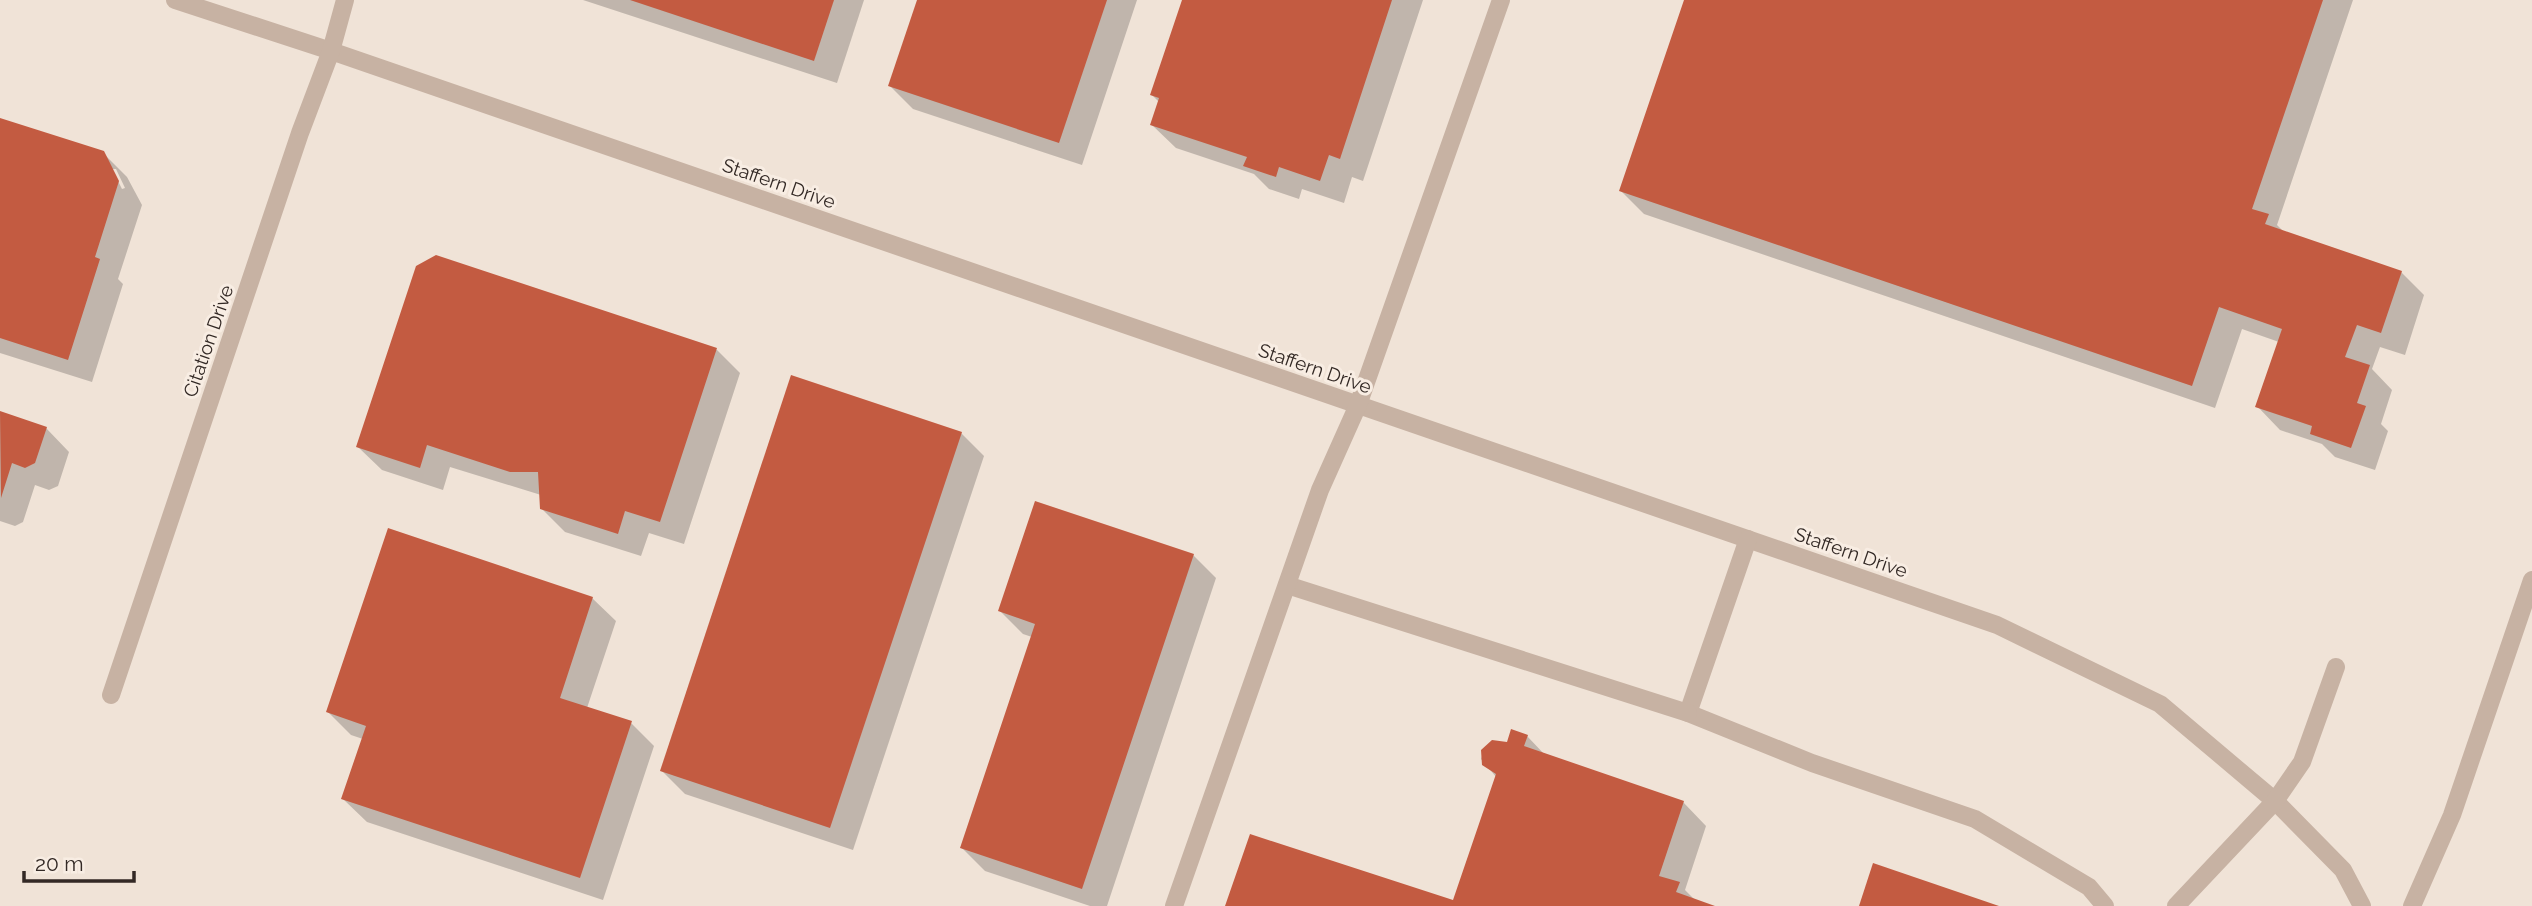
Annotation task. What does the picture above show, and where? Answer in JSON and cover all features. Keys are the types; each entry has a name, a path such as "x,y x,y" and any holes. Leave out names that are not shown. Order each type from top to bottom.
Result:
{"street":[{"name":"Staffern Drive","path":"175,0 331,51 1997,625 2161,704 2275,801 2343,870 2362,906"},
{"name":"Citation Drive","path":"111,695 296,146 331,51 345,0"},
{"path":"1174,906 1320,490 1358,405 1501,0"},
{"path":"1688,713 1748,539"},
{"path":"2412,906 2452,816 2532,580"},
{"path":"1287,585 1688,713 1812,763 1975,819 2089,887 2105,906"},
{"path":"2176,906 2275,801 2302,762 2336,667"}],"building":[{"path":"630,0 834,0 814,61"},
{"path":"917,0 1107,0 1059,143 888,86"},
{"path":"1182,0 1392,0 1340,159 1329,155 1320,181 1279,167 1276,177 1243,166 1247,157 1150,125 1159,98 1150,95"},
{"path":"1684,0 2323,0 2252,209 2269,214 2265,224 2402,271 2381,333 2357,325 2345,357 2370,365 2357,403 2366,406 2351,448 2310,434 2312,426 2255,407 2282,329 2219,307 2192,386 1619,191"},
{"path":"0,118 104,151 119,181 95,257 100,259 68,360 0,338"},
{"path":"436,255 717,348 660,522 625,511 618,534 540,509 538,472 510,472 427,445 420,468 356,447 416,266"},
{"path":"791,375 962,432 830,828 660,771"},
{"path":"0,411 47,427 35,463 25,468 12,463 1,498"},
{"path":"1035,501 1194,554 1082,889 960,848 1035,624 998,611"},
{"path":"388,528 593,597 560,698 632,721 580,878 341,799 366,726 326,712"},
{"path":"1511,729 1528,735 1524,746 1684,801 1659,876 1680,882 1676,892 1715,906 1225,906 1250,834 1453,900 1496,774 1482,765 1481,750 1492,740 1507,742"},
{"path":"1873,863 1999,906 1859,906"}]}
